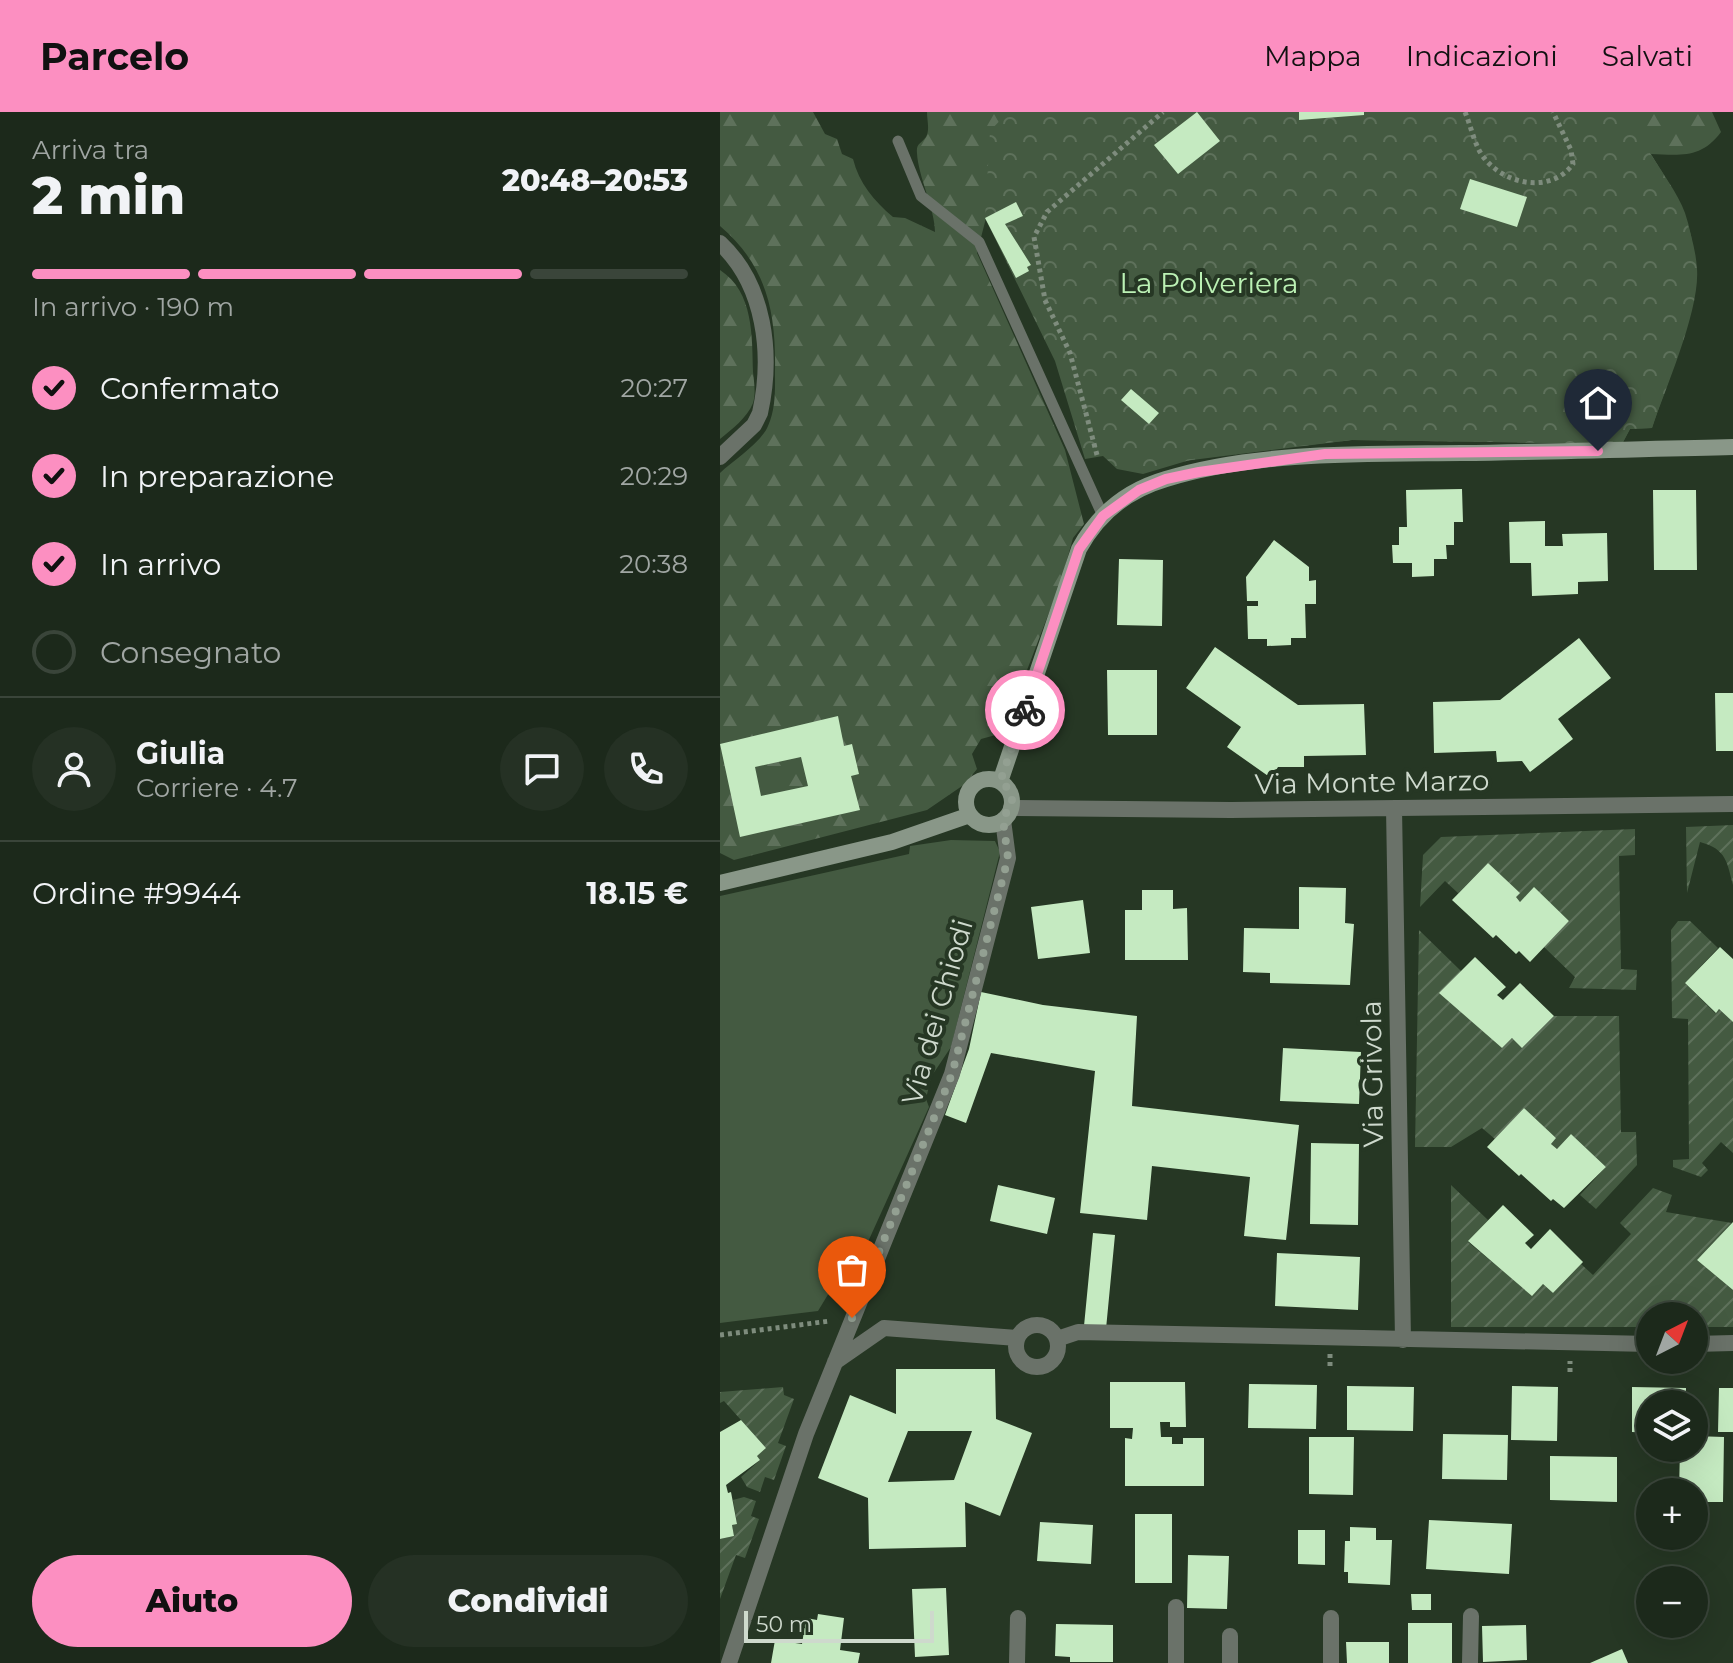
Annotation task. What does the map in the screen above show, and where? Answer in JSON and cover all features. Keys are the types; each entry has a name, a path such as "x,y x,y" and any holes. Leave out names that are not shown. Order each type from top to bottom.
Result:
{"main road":[{"path":"1000,782 1079,549 1117,502 1166,479 1325,454 1733,447"},
{"path":"985,779 1000,782 1011,793 1007,814 982,824 970,815 966,800 972,786 985,779"},
{"path":"720,883 892,842 970,815"}],"street":[{"path":"720,243 746,275 756,296 763,324 763,350 760,413 754,425 720,457"},
{"name":"Via Monte Marzo","path":"1007,814 1733,804"},
{"name":"Via Grivola","path":"1394,808 1403,1340"},
{"name":"Via dei Chiodi","path":"729,1663 806,1434 952,1074 1008,858 1007,814"},
{"path":"835,1362 884,1328 1017,1338 1032,1325 1042,1325 1057,1339 1058,1347 1051,1361 1036,1367 1022,1361 1017,1354 1017,1338"},
{"path":"1057,1339 1078,1332 1636,1344"},
{"path":"1708,1344 1733,1343"},
{"path":"1176,1607 1176,1663"},
{"path":"1470,1663 1471,1616"},
{"path":"1017,1663 1018,1618"},
{"path":"1331,1618 1331,1663"},
{"path":"1230,1636 1230,1663"}],"lane":[{"path":"898,141 921,196 979,242 1103,516"}],"path":[{"path":"1098,457 1070,353 1045,300 1034,237 1047,212 1163,112"},
{"path":"1465,112 1484,159 1506,176 1526,182 1548,183 1565,175 1573,164 1571,150 1553,112"},
{"path":"720,1335 852,1318"}],"green space":[{"path":"720,112 813,112 825,134 837,139 842,154 853,159 863,184 880,205 893,217 905,218 935,232 917,153 918,145 927,134 927,112 1712,112 1721,132 1706,147 1689,154 1651,154 1685,213 1692,241 1692,295 1680,348 1652,428 1630,429 1622,444 1352,440 1184,461 1032,291 986,218 977,253 1065,450 1084,524 1073,538 1061,581 1003,733 981,739 972,754 977,769 965,784 927,810 734,860 720,853 720,473 753,445 768,426 774,398 775,349 766,291 749,257 720,226"},
{"name":"La Polveriera","path":"1008,112 1619,112 1646,147 1680,205 1694,247 1697,269 1697,286 1688,327 1652,428 1630,429 1622,444 1352,440 1200,457 1143,474 1117,469 1103,456 1085,459 1055,361 985,218 990,131"},
{"path":"720,270 739,290 749,316 755,392 747,414 720,439"},
{"path":"1733,825 1733,885 1721,853 1700,842 1687,893 1686,827"},
{"path":"1635,829 1635,855 1619,856 1621,969 1637,970 1636,990 1569,988 1575,977 1544,947 1569,921 1534,888 1520,902 1488,863 1458,893 1445,881 1420,907 1423,855 1441,837"},
{"path":"951,840 995,841 1000,852 951,1047 931,1077 926,1099 929,1107 853,1275 835,1283 818,1311 720,1323 720,896 909,854 910,846"},
{"path":"1678,921 1690,921 1718,948 1685,983 1715,1013 1719,1009 1733,1022 1733,1153 1721,1142 1702,1163 1708,1170 1701,1177 1673,1167 1673,1160 1689,1159 1688,1019 1672,1018 1671,930"},
{"path":"1419,930 1461,971 1440,993 1502,1048 1512,1038 1523,1047 1554,1016 1619,1016 1621,1132 1636,1132 1637,1165 1596,1209 1580,1195 1606,1167 1571,1134 1557,1149 1551,1144 1556,1138 1524,1108 1495,1139 1482,1128 1451,1147 1415,1147"},
{"path":"1451,1185 1488,1220 1468,1242 1532,1295 1543,1284 1553,1293 1581,1264 1593,1275 1631,1234 1620,1223 1653,1188 1672,1195 1666,1212 1732,1223 1697,1260 1733,1290 1733,1327 1708,1327 1708,1302 1636,1302 1636,1327 1451,1327"},
{"path":"783,1387 784,1395 794,1399 778,1443 786,1446 774,1480 765,1477 760,1492 747,1487 741,1477 760,1460 757,1456 766,1448 724,1401 720,1403 720,1392"},
{"path":"744,1497 756,1501 751,1516 759,1519 745,1558 736,1555 720,1599 720,1539 734,1536 732,1525 737,1523 733,1500"}],"building":[{"path":"1197,112 1220,141 1178,174 1154,145"},
{"path":"1299,112 1364,112 1364,115 1299,120"},
{"path":"1470,179 1527,197 1517,227 1460,209"},
{"path":"1016,202 1023,216 1005,224 1031,265 1027,267 1029,271 1016,278 985,218"},
{"path":"1131,389 1159,413 1149,424 1121,400"},
{"path":"1462,489 1463,522 1454,522 1454,545 1446,545 1447,559 1434,559 1434,576 1412,577 1412,563 1393,563 1392,545 1399,545 1399,527 1407,527 1406,490"},
{"path":"1653,490 1696,490 1697,570 1654,570"},
{"path":"1545,521 1545,546 1563,546 1562,534 1607,533 1608,581 1578,582 1578,594 1532,596 1531,563 1510,563 1509,522"},
{"path":"1274,540 1309,567 1309,581 1316,580 1316,604 1305,604 1306,638 1291,638 1291,645 1267,646 1267,639 1248,639 1247,606 1258,606 1258,601 1247,601 1246,577"},
{"path":"1119,559 1163,560 1162,626 1117,625"},
{"path":"1579,638 1611,678 1558,719 1573,739 1530,772 1522,761 1497,762 1496,751 1434,753 1433,702 1500,700"},
{"path":"1215,647 1298,705 1364,704 1366,755 1304,756 1304,767 1278,767 1271,778 1227,747 1241,727 1186,688"},
{"path":"1107,670 1157,670 1157,735 1108,735"},
{"path":"1715,693 1733,693 1733,751 1716,751"},
{"path":"838,716 844,746 852,744 859,774 851,776 860,810 740,837 720,744","holes":["801,757 808,786 761,796 755,767"]},
{"path":"1488,863 1520,893 1516,897 1520,902 1534,887 1569,921 1530,962 1519,951 1516,954 1496,935 1493,938 1452,900"},
{"path":"1299,887 1346,888 1345,923 1354,924 1350,985 1270,983 1270,973 1243,972 1244,928 1299,929"},
{"path":"1142,890 1173,890 1173,909 1187,908 1188,960 1125,960 1125,910 1142,910"},
{"path":"1083,900 1090,953 1038,959 1031,907"},
{"path":"1720,947 1733,959 1733,1022 1719,1009 1716,1013 1685,983"},
{"path":"1475,957 1506,987 1497,995 1503,1000 1520,983 1554,1016 1522,1048 1512,1038 1502,1048 1439,993"},
{"path":"981,992 1043,1005 1137,1016 1132,1106 1299,1125 1286,1240 1244,1236 1250,1177 1152,1166 1147,1220 1080,1213 1095,1071 991,1053 966,1123 945,1115 969,1049"},
{"path":"1283,1048 1361,1052 1359,1104 1280,1101"},
{"path":"1524,1108 1556,1138 1551,1144 1557,1149 1571,1134 1606,1167 1564,1208 1553,1199 1551,1201 1521,1174 1519,1176 1487,1147"},
{"path":"1311,1143 1359,1144 1358,1225 1310,1224"},
{"path":"998,1185 1055,1198 1047,1234 990,1221"},
{"path":"1503,1205 1534,1235 1525,1243 1531,1249 1550,1229 1583,1262 1553,1293 1543,1284 1532,1296 1468,1241"},
{"path":"1733,1222 1733,1290 1697,1260"},
{"path":"1093,1233 1115,1235 1106,1329 1084,1326"},
{"path":"1277,1253 1360,1257 1358,1310 1275,1306"},
{"path":"896,1369 995,1369 996,1419 1032,1433 1000,1516 965,1502 966,1547 869,1549 868,1498 818,1478 850,1395 896,1414","holes":["908,1431 972,1431 954,1480 888,1482"]},
{"path":"1110,1382 1185,1382 1186,1427 1170,1427 1170,1422 1160,1422 1161,1437 1172,1437 1172,1444 1183,1444 1183,1438 1204,1438 1204,1486 1125,1486 1125,1438 1132,1439 1133,1428 1110,1428"},
{"path":"1249,1384 1317,1385 1316,1429 1248,1428"},
{"path":"1347,1386 1414,1387 1413,1431 1347,1430"},
{"path":"1512,1386 1558,1387 1557,1441 1511,1440"},
{"path":"1632,1387 1686,1388 1636,1390 1636,1432 1632,1432"},
{"path":"1719,1388 1733,1388 1733,1432 1718,1432"},
{"path":"741,1420 766,1448 757,1456 760,1460 726,1485 728,1493 731,1492 737,1524 732,1525 734,1536 720,1539 720,1432"},
{"path":"1443,1434 1508,1435 1507,1480 1442,1479"},
{"path":"1708,1436 1724,1437 1723,1502 1708,1502 1708,1478 1679,1478 1680,1462 1708,1462"},
{"path":"1309,1437 1354,1437 1353,1495 1309,1494"},
{"path":"1550,1456 1617,1457 1617,1502 1550,1500"},
{"path":"1135,1514 1172,1514 1172,1583 1135,1583"},
{"path":"1429,1520 1512,1524 1509,1574 1426,1569"},
{"path":"1040,1522 1093,1525 1091,1564 1037,1561"},
{"path":"1350,1527 1376,1528 1376,1540 1392,1540 1390,1585 1348,1583 1348,1572 1344,1572 1345,1541 1350,1541"},
{"path":"1298,1530 1325,1530 1325,1565 1298,1564"},
{"path":"1188,1555 1229,1556 1227,1609 1187,1608"},
{"path":"946,1588 949,1655 915,1657 912,1589"},
{"path":"1411,1594 1431,1594 1431,1610 1412,1610"},
{"path":"818,1614 844,1618 840,1650 860,1653 858,1663 771,1663 775,1640 802,1644 806,1618 817,1620"},
{"path":"1408,1623 1452,1623 1452,1663 1408,1663"},
{"path":"1056,1624 1113,1625 1113,1662 1070,1662 1070,1657 1055,1656"},
{"path":"1526,1625 1527,1660 1483,1662 1482,1626"},
{"path":"1346,1642 1389,1642 1389,1663 1347,1663"},
{"path":"1622,1649 1628,1663 1590,1663"}],"way so far":[{"path":"852,1318 952,1074 1008,858 1003,820 1008,815 1012,800 1011,793 1000,782 1025,710"}],"route":[{"path":"1025,710 1079,549 1089,531 1117,502 1139,490 1166,479 1199,472 1325,454 1598,451"}]}
